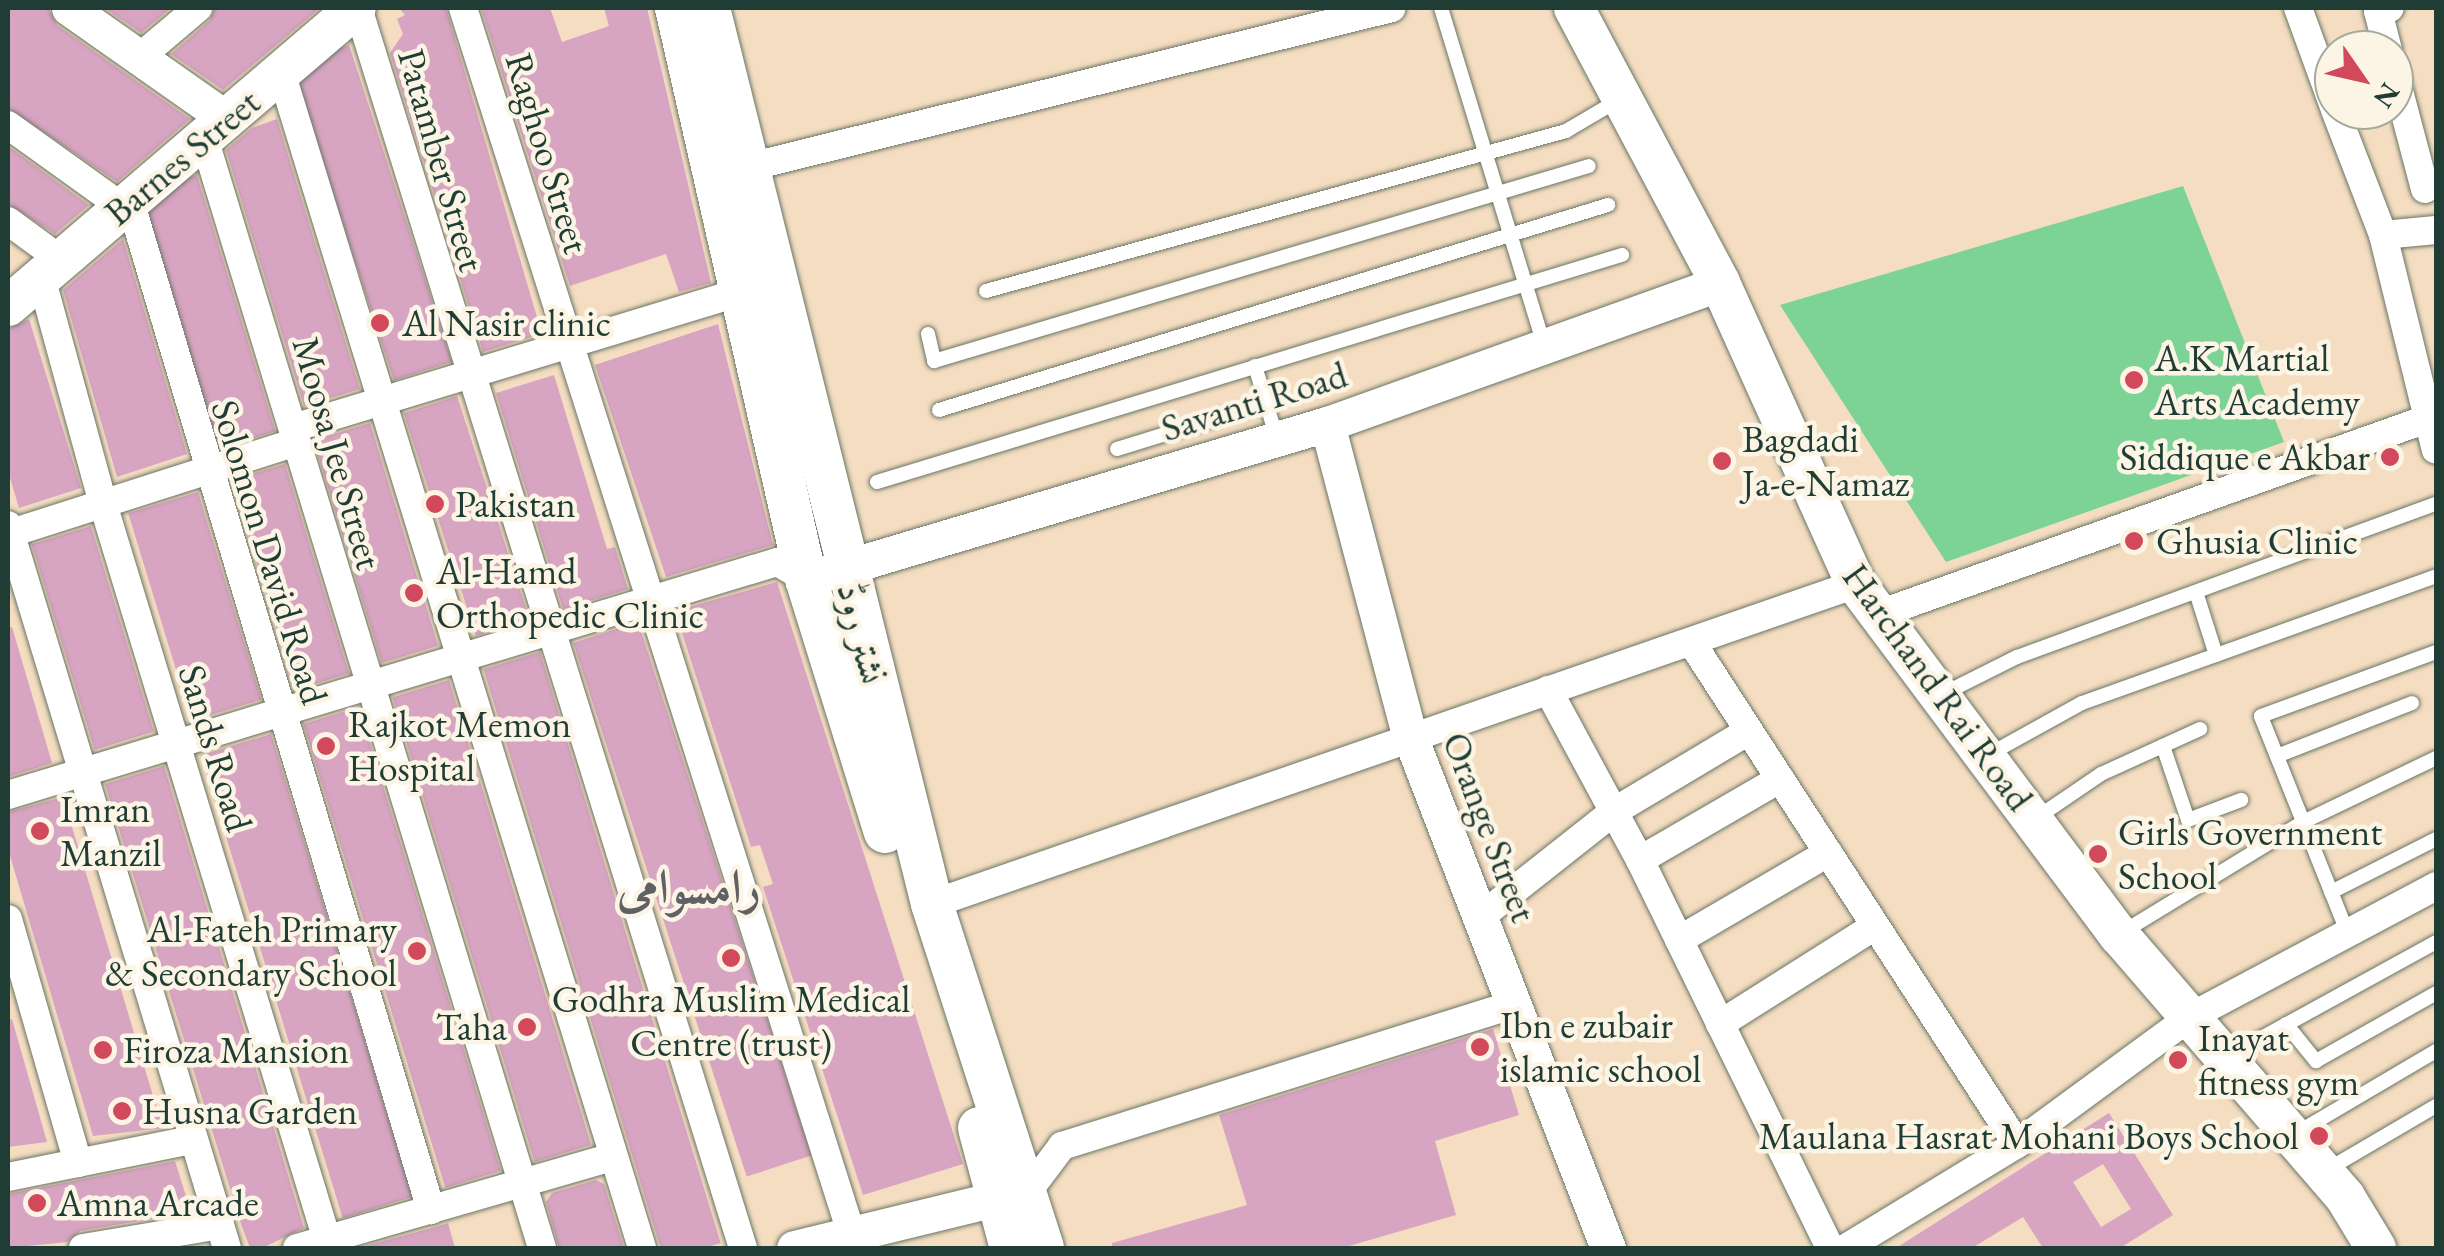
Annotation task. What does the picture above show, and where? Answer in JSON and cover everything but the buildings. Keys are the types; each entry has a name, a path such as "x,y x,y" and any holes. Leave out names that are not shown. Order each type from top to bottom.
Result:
{"main road":[{"name":"Barnes Street","path":"8,306 357,8"},
{"name":"نشتر روڈ","path":"676,8 740,292 1014,1195 1044,1248"},
{"name":"نشتر روڈ","path":"708,8 745,168 825,574 932,904 1014,1195 1011,1248"},
{"name":"Harchand Rai Road","path":"1574,8 1720,283 1868,599 2119,934 2324,1172 2376,1248"}],"street":[{"path":"68,8 140,56 215,128"},
{"path":"140,56 198,8"},
{"name":"Patamber Street","path":"357,8 468,375 743,1248"},
{"name":"Raghoo Street","path":"463,8 852,1236"},
{"path":"745,168 1392,8"},
{"path":"2298,8 2314,52"},
{"path":"2383,30 2378,10 2390,8"},
{"path":"280,72 457,658 642,1248"},
{"path":"8,124 126,204"},
{"name":"Moosa Jee Street","path":"215,128 295,435 367,686 542,1248"},
{"path":"2343,130 2383,234 2436,450"},
{"path":"2409,130 2425,189"},
{"name":"Solomon David Road","path":"126,204 431,1210"},
{"path":"8,221 51,268"},
{"path":"2383,234 2436,230"},
{"name":"Sands Road","path":"51,268 102,504 327,1240"},
{"name":"Savanti Road","path":"825,574 1278,440 1720,283"},
{"path":"83,1248 223,1237 8,531 206,472 380,402 740,292"},
{"path":"932,904 1409,734 1692,643 1868,599 2426,419"},
{"name":"Orange Street","path":"1327,424 1409,734 1608,1248"},
{"path":"8,795 777,562 825,574"},
{"path":"1692,643 2016,1144"},
{"path":"1548,690 1640,860 1830,1248"},
{"path":"1479,918 1613,812 1749,730"},
{"path":"1640,860 1780,779"},
{"path":"1679,940 1828,853"},
{"path":"1846,1248 2016,1144 2190,1017 2346,929 2436,886"},
{"path":"8,919 78,1163"},
{"path":"1720,1024 1875,926"},
{"path":"794,1248 1014,1195 1062,1146 1512,1005"},
{"path":"8,1177 191,1140"},
{"path":"297,1248 614,1158"}],"lane":[{"path":"1441,8 1544,346"},
{"path":"986,291 1566,130 1622,98"},
{"path":"928,334 934,361 1589,166"},
{"path":"940,410 1608,205"},
{"path":"877,482 1622,255"},
{"path":"1255,366 1278,440"},
{"path":"1117,449 1266,403"},
{"path":"1940,696 2017,657 2436,504"},
{"path":"1986,756 2082,703 2436,576"},
{"path":"2196,592 2216,655"},
{"path":"2346,929 2260,716 2436,652"},
{"path":"2276,756 2412,703"},
{"path":"2033,820 2101,774 2200,729"},
{"path":"2163,746 2188,820 2241,800"},
{"path":"2119,934 2303,822 2436,758"},
{"path":"2332,892 2436,839"},
{"path":"2225,1058 2436,942"},
{"path":"2286,1024 2316,1061 2436,992"},
{"path":"2292,1136 2436,1051"},
{"path":"2324,1172 2436,1106"}],"green space":[{"path":"2183,186 2284,442 1946,562 1780,305"}],"place":[{"name":"Al Nasir clinic","path":"380,323"},
{"name":"A.K Martial Arts Academy","path":"2134,380"},
{"name":"Siddique e Akbar","path":"2390,457"},
{"name":"Bagdadi Ja-e-Namaz","path":"1722,461"},
{"name":"Pakistan","path":"435,504"},
{"name":"Ghusia Clinic","path":"2134,541"},
{"name":"Al-Hamd Orthopedic Clinic","path":"414,593"},
{"name":"Rajkot Memon Hospital","path":"326,746"},
{"name":"Imran Manzil","path":"40,831"},
{"name":"Girls Government School","path":"2098,854"},
{"name":"Al-Fateh Primary & Secondary School","path":"417,951"},
{"name":"Godhra Muslim Medical Centre (trust)","path":"731,958"},
{"name":"Taha","path":"527,1027"},
{"name":"Ibn e zubair islamic school","path":"1480,1047"},
{"name":"Firoza Mansion","path":"103,1050"},
{"name":"Inayat fitness gym","path":"2178,1060"},
{"name":"Husna Garden","path":"122,1111"},
{"name":"Maulana Hasrat Mohani Boys School","path":"2319,1136"},
{"name":"Amna Arcade","path":"37,1203"}],"district":[{"name":"رامسوامی","path":"689,887"}]}
